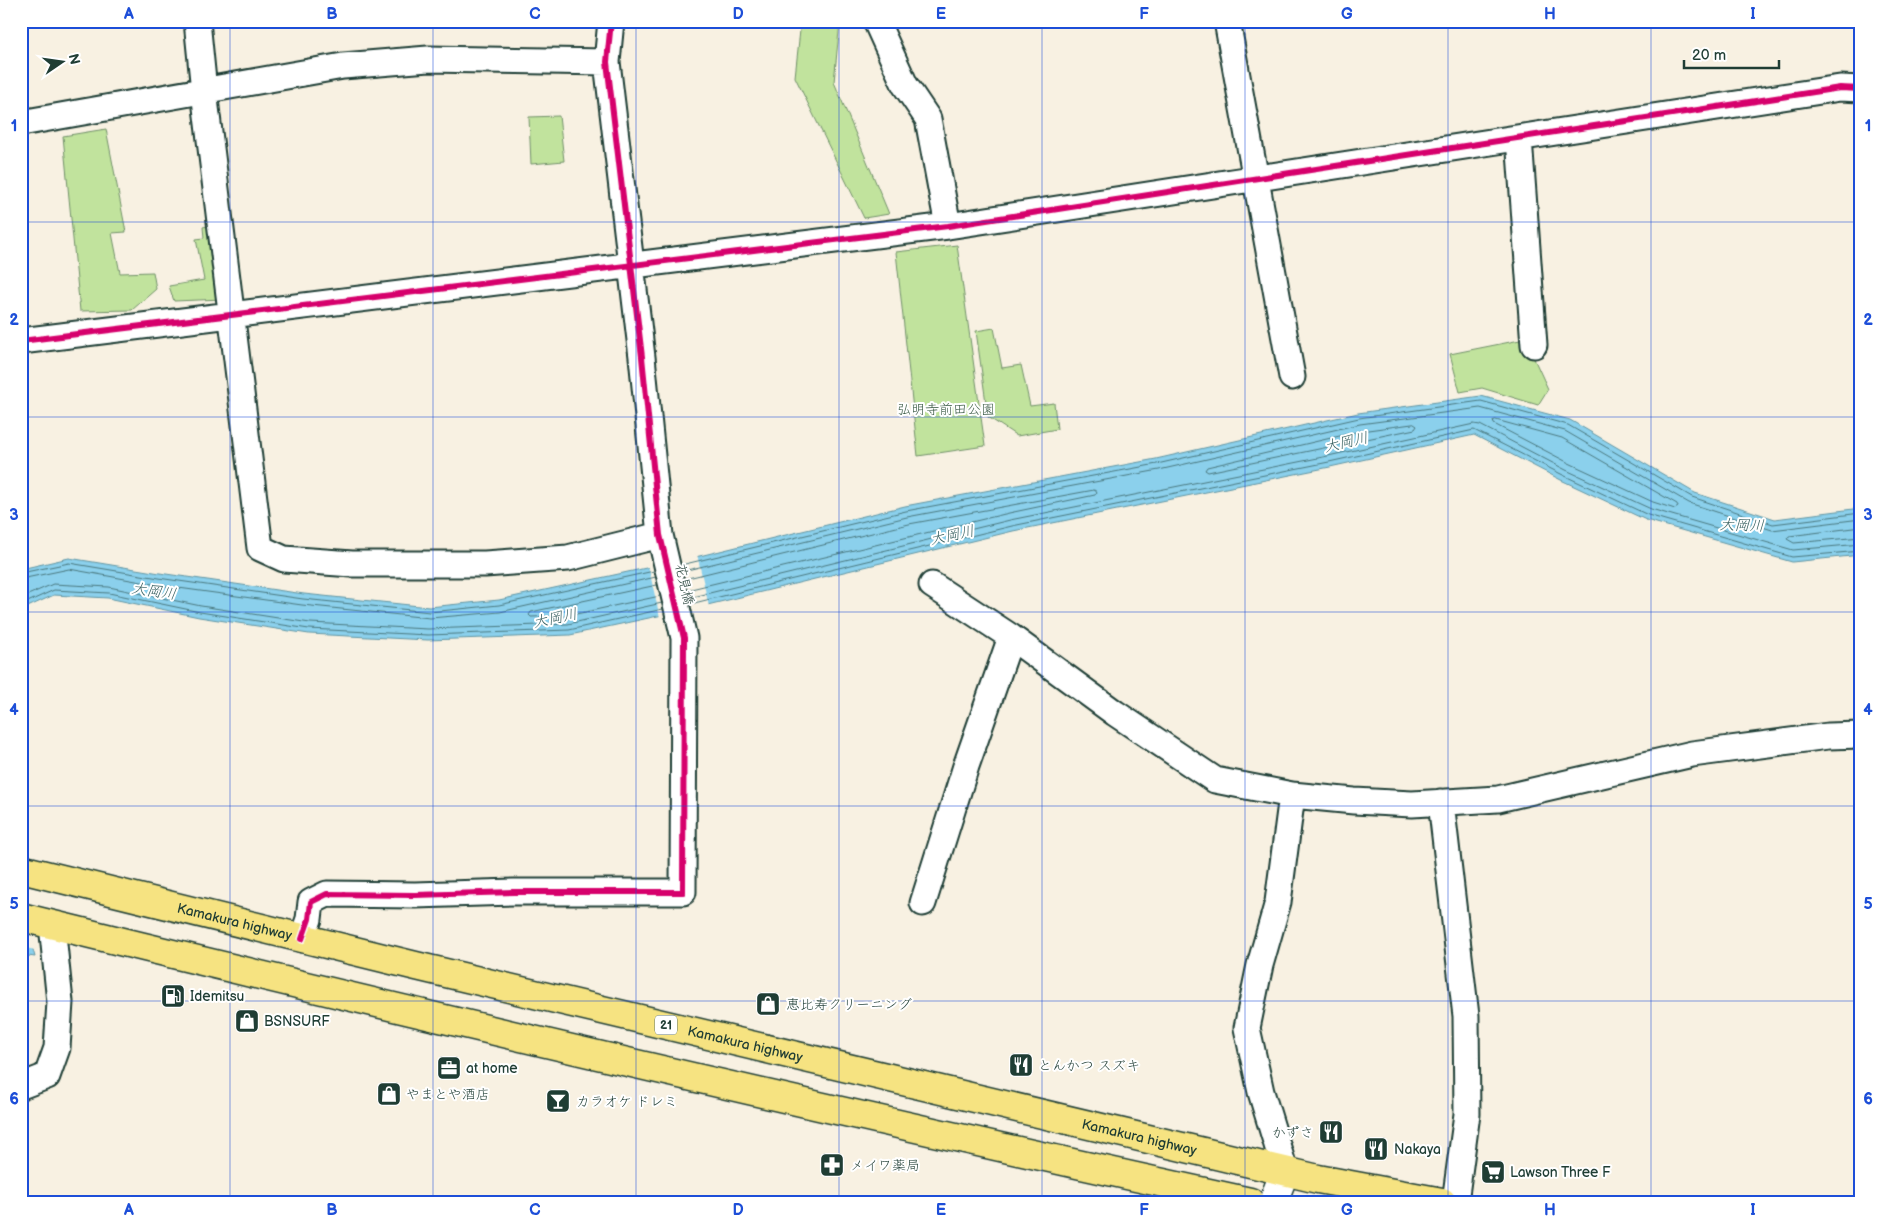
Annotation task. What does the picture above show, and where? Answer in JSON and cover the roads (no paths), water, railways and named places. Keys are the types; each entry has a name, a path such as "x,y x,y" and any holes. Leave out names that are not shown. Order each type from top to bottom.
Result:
{"main road":[{"name":"Kamakura highway","path":"21,869 302,939 1318,1178 1442,1202"},
{"path":"21,917 406,1010 1086,1167 1250,1202"}],"street":[{"path":"197,21 260,548 284,559 352,564 485,564 568,558 660,535"},
{"name":"花見橋","path":"302,939 309,919 311,902 327,894 683,892 684,638 660,535 607,62 611,21"},
{"path":"876,21 905,85 928,119 948,226"},
{"path":"1227,21 1292,377"},
{"path":"21,123 342,66 428,58 607,62"},
{"path":"21,341 948,226 1840,88 1861,89"},
{"path":"1519,138 1534,345"},
{"path":"932,585 1011,637 1115,713 1215,780 1292,795 1402,804 1498,799 1692,754 1828,736 1861,735"},
{"path":"923,902 966,766 1011,637"},
{"path":"1273,1202 1285,1170 1261,1092 1247,1028 1260,965 1278,902 1292,795"},
{"path":"1441,802 1466,1016 1467,1114 1455,1202"},
{"path":"21,1086 47,1076 57,1048 60,1002 52,925"}],"water":[{"name":"大岡川","path":"1481,396 1570,420 1695,493 1775,519 1861,508 1861,555 1792,562 1646,520 1561,480 1474,435 1330,467 1013,531 695,608 570,635 428,640 309,634 199,617 108,598 54,595 21,610 21,569 69,558 304,594 429,607 499,600 683,560 905,506 1156,459 1358,413"},
{"path":"21,906 35,957 21,955"}],"place":[{"name":"Idemitsu","path":"173,996"},
{"name":"恵比寿クリーニング","path":"768,1004"},
{"name":"BSNSURF","path":"247,1021"},
{"name":"とんかつ スズキ","path":"1021,1065"},
{"name":"at home","path":"449,1068"},
{"name":"やまとや酒店","path":"389,1094"},
{"name":"カラオケ ドレミ","path":"558,1101"},
{"name":"かずさ","path":"1331,1132"},
{"name":"Nakaya","path":"1376,1149"},
{"name":"メイワ薬局","path":"832,1165"},
{"name":"Lawson Three F","path":"1493,1172"}],"park label":[{"name":"弘明寺前田公園","path":"946,409"}]}
